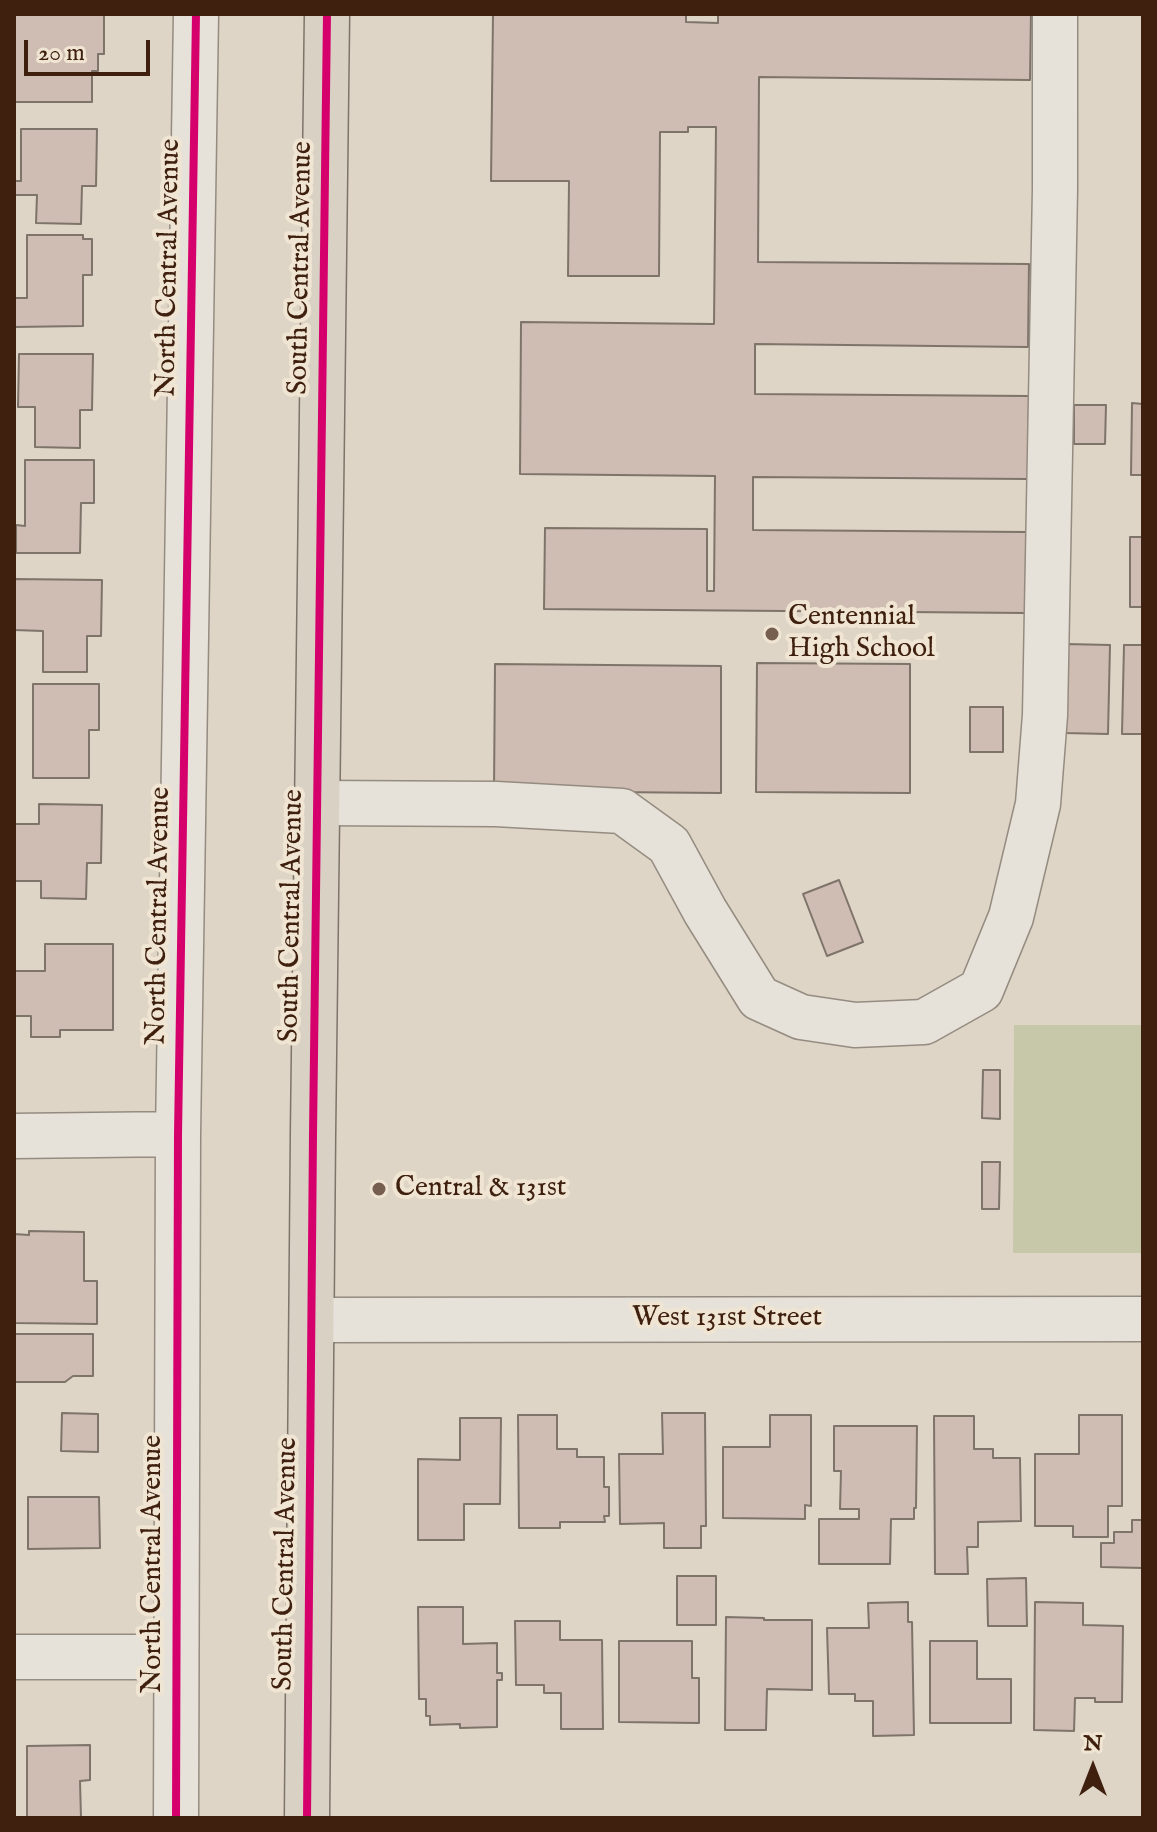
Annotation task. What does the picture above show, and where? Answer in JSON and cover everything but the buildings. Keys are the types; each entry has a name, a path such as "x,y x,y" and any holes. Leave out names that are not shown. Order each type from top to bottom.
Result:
{"main road":[{"name":"South Central Avenue","path":"307,1818 327,14"}],"street":[{"name":"North Central Avenue","path":"176,1818 178,1134 196,14"},
{"path":"317,803 496,804 622,811 669,845 705,911 759,998 801,1017 855,1025 924,1022 981,990 1011,917 1038,804 1045,715 1055,189 1055,14"},
{"path":"14,1136 178,1134"},
{"name":"West 131st Street","path":"312,1320 1143,1319"},
{"path":"14,1657 176,1657"}],"green space":[{"path":"1014,1025 1143,1025 1143,1253 1013,1253"}],"cycle path":[{"path":"176,1818 178,1134 196,14"},
{"path":"307,1818 327,14"}],"place":[{"name":"Centennial High School","path":"772,634"},
{"name":"Central & 131st","path":"379,1189"}]}
